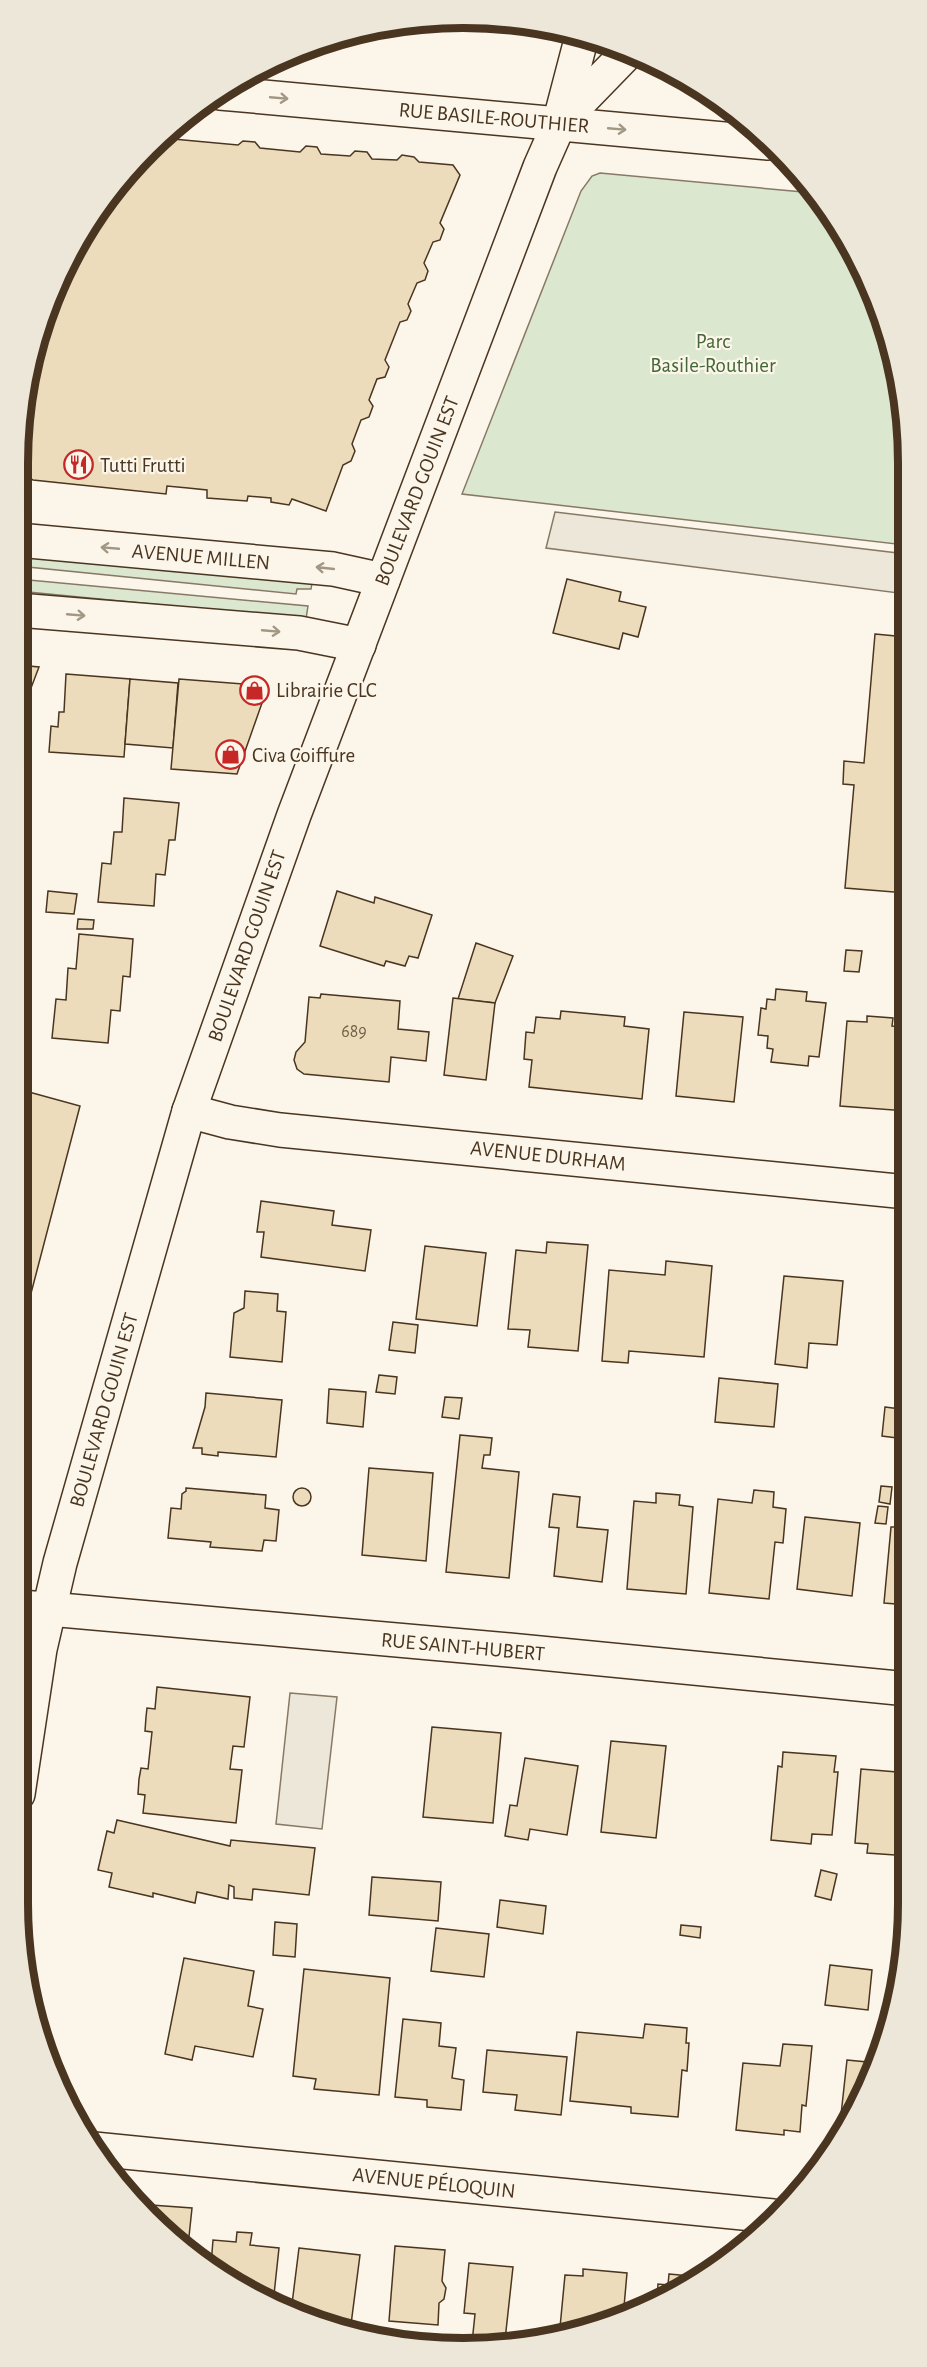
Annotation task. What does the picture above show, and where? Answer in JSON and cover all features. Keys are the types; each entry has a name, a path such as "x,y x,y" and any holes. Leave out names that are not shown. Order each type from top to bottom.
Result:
{"street":[{"name":"BOULEVARD GOUIN EST","path":"28,1728 40,1649 34,1608 64,1550 189,1111 294,815 540,167 559,124 580,44"},
{"name":"BOULEVARD GOUIN EST","path":"559,124 621,59"},
{"name":"RUE BASILE-ROUTHIER","path":"234,94 756,142"},
{"name":"AVENUE MILLEN","path":"28,541 333,569 383,580"},
{"path":"28,611 299,633 359,645"},
{"name":"AVENUE DURHAM","path":"189,1111 230,1122 280,1130 898,1191"},
{"name":"RUE SAINT-HUBERT","path":"34,1608 898,1688"},
{"name":"AVENUE PÉLOQUIN","path":"106,2150 766,2215"}],"green space":[{"name":"Parc Basile-Routhier","path":"600,173 803,192 825,222 854,271 884,351 898,435 898,544 462,494 581,191 592,176"},
{"path":"28,557 312,583 311,589 297,589 296,594 28,567"},
{"path":"28,580 308,606 306,619 28,592"}],"shaded area":[{"path":"555,512 898,553 898,593 546,548"},
{"path":"290,1693 337,1697 322,1829 276,1824"}],"building":[{"path":"174,139 238,145 243,141 255,142 260,148 300,152 306,146 317,147 321,154 350,156 355,151 367,152 372,159 397,160 402,155 414,157 419,162 453,165 460,175 440,223 444,229 440,240 433,242 424,263 428,271 425,280 417,283 408,304 411,311 407,320 400,322 385,360 389,367 385,377 377,379 369,400 373,406 369,417 361,420 352,444 355,451 351,461 343,465 326,511 292,499 289,505 271,502 271,498 248,496 247,501 207,498 207,490 167,486 166,494 33,480 28,476 32,407 43,351 62,297 87,246 118,199 136,177"},
{"path":"567,579 621,592 619,601 646,607 638,637 623,633 619,649 553,633"},
{"path":"875,634 898,636 898,892 845,888 854,785 843,784 844,761 864,763"},
{"path":"28,666 39,667 28,696"},
{"path":"66,674 130,679 124,757 49,752 51,726 58,727 59,712 64,712"},
{"path":"130,679 178,683 173,748 125,744"},
{"path":"179,679 268,686 237,774 171,769"},
{"path":"124,798 179,803 175,840 169,840 165,875 156,874 154,906 98,902 102,863 111,864 114,832 122,832"},
{"path":"48,891 77,894 74,914 46,912"},
{"path":"337,891 374,903 375,897 432,915 418,958 409,956 405,966 386,961 384,966 320,946"},
{"path":"78,919 94,920 93,929 77,929"},
{"path":"79,934 133,939 130,977 123,976 120,1011 111,1010 108,1043 52,1038 56,999 66,1000 68,968 76,969"},
{"path":"476,943 513,956 495,1003 458,999"},
{"path":"846,950 862,951 859,972 844,971"},
{"path":"776,989 807,992 806,1001 826,1003 819,1057 809,1056 808,1066 771,1062 773,1049 767,1048 768,1036 758,1035 761,1008 766,1009 767,999 775,1000"},
{"path":"321,994 400,1001 398,1029 429,1032 426,1061 391,1057 389,1082 304,1074 297,1069 294,1060 296,1052 305,1042 309,997 320,998"},
{"path":"453,998 495,1003 486,1080 444,1075"},
{"path":"561,1011 625,1017 624,1026 649,1029 642,1099 529,1087 532,1060 524,1059 526,1032 534,1033 536,1017 560,1019"},
{"path":"684,1012 743,1017 734,1102 676,1096"},
{"path":"867,1016 893,1018 892,1026 898,1026 898,1110 840,1106 847,1021 867,1022"},
{"path":"28,1092 80,1106 28,1305"},
{"path":"261,1201 334,1211 332,1225 371,1230 365,1271 261,1257 264,1232 257,1232"},
{"path":"547,1242 588,1245 578,1351 528,1347 530,1330 508,1329 516,1250 546,1253"},
{"path":"425,1246 486,1253 477,1326 416,1319"},
{"path":"666,1261 712,1266 704,1357 629,1351 628,1363 602,1361 609,1270 665,1275"},
{"path":"784,1276 843,1281 837,1345 809,1343 807,1368 775,1364"},
{"path":"245,1291 278,1294 277,1311 286,1312 282,1362 230,1357 234,1313 244,1308"},
{"path":"393,1322 418,1325 415,1353 389,1350"},
{"path":"379,1375 397,1377 395,1394 376,1392"},
{"path":"719,1378 778,1384 774,1427 715,1422"},
{"path":"329,1389 366,1392 363,1427 327,1423"},
{"path":"206,1393 282,1400 276,1457 218,1452 218,1456 202,1454 202,1448 193,1448 205,1407"},
{"path":"445,1397 462,1398 459,1419 442,1417"},
{"path":"885,1407 898,1409 898,1438 882,1436"},
{"path":"460,1435 492,1438 490,1455 484,1455 482,1468 519,1472 509,1578 446,1572"},
{"path":"369,1468 433,1473 426,1561 362,1555"},
{"path":"881,1486 892,1487 890,1504 879,1502"},
{"path":"186,1488 266,1495 265,1508 279,1510 276,1541 264,1540 262,1551 210,1547 211,1542 168,1538 171,1508 181,1509 182,1494"},
{"path":"298,1488 306,1488 311,1493 309,1504 298,1506 293,1501 293,1493"},
{"path":"754,1490 774,1492 773,1507 786,1509 783,1543 775,1542 769,1599 709,1593 718,1499 752,1503"},
{"path":"656,1493 680,1495 679,1505 693,1507 686,1594 627,1589 634,1501 656,1503"},
{"path":"553,1494 580,1497 577,1527 608,1530 602,1582 554,1576 559,1528 549,1527"},
{"path":"878,1506 888,1507 886,1524 875,1523"},
{"path":"805,1517 860,1523 852,1596 797,1589"},
{"path":"898,1520 898,1604 884,1603 891,1527 896,1527"},
{"path":"157,1687 250,1697 244,1747 233,1746 230,1769 242,1770 236,1823 143,1813 145,1795 138,1794 139,1779 141,1768 148,1769 152,1732 145,1731 146,1717 147,1708 155,1709"},
{"path":"432,1727 501,1733 493,1823 423,1817"},
{"path":"611,1741 666,1746 656,1838 601,1832"},
{"path":"783,1752 836,1756 834,1772 838,1772 832,1835 812,1834 811,1844 771,1840 778,1766 782,1767"},
{"path":"525,1758 578,1766 567,1835 530,1829 528,1840 505,1836 510,1805 517,1806"},
{"path":"861,1769 898,1772 898,1855 867,1853 868,1844 855,1843"},
{"path":"117,1820 230,1846 231,1840 315,1848 309,1895 253,1889 252,1900 234,1898 234,1887 229,1885 228,1899 197,1892 195,1903 153,1893 153,1897 109,1887 112,1873 98,1870 107,1831 114,1833"},
{"path":"821,1870 837,1874 831,1900 815,1896"},
{"path":"372,1877 441,1882 438,1921 369,1915"},
{"path":"500,1900 546,1906 543,1934 497,1927"},
{"path":"275,1922 297,1924 295,1957 273,1955"},
{"path":"681,1925 701,1927 700,1938 680,1935"},
{"path":"436,1928 489,1934 484,1977 431,1971"},
{"path":"184,1958 254,1971 248,2006 263,2009 253,2057 195,2046 192,2060 165,2054"},
{"path":"830,1965 872,1970 868,2010 825,2005"},
{"path":"304,1969 390,1978 379,2095 314,2089 316,2079 293,2076"},
{"path":"403,2019 441,2023 439,2046 456,2048 452,2078 464,2080 461,2110 427,2107 427,2100 395,2097"},
{"path":"645,2024 687,2028 686,2043 689,2043 687,2071 682,2070 678,2117 631,2113 631,2107 570,2101 577,2032 643,2038"},
{"path":"783,2044 812,2046 806,2106 802,2105 800,2132 784,2130 784,2135 736,2130 743,2063 780,2066"},
{"path":"487,2050 567,2057 561,2115 515,2110 517,2095 483,2092"},
{"path":"847,2060 868,2062 854,2096 840,2120"},
{"path":"151,2206 192,2208 189,2240 177,2231"},
{"path":"237,2232 252,2233 250,2245 279,2248 274,2295 212,2258 213,2240 236,2242"},
{"path":"395,2246 445,2250 442,2281 446,2288 444,2299 439,2303 438,2325 389,2321"},
{"path":"299,2248 360,2255 351,2324 292,2303"},
{"path":"469,2263 513,2267 505,2337 473,2338 475,2314 464,2313"},
{"path":"583,2269 627,2273 624,2307 560,2327 565,2275 583,2276"},
{"path":"669,2274 688,2276 657,2293 658,2284 668,2285"}],"place":[{"name":"Tutti Frutti","path":"79,465"},
{"name":"Librairie CLC","path":"255,690"},
{"name":"Civa Coiffure","path":"231,755"}]}
